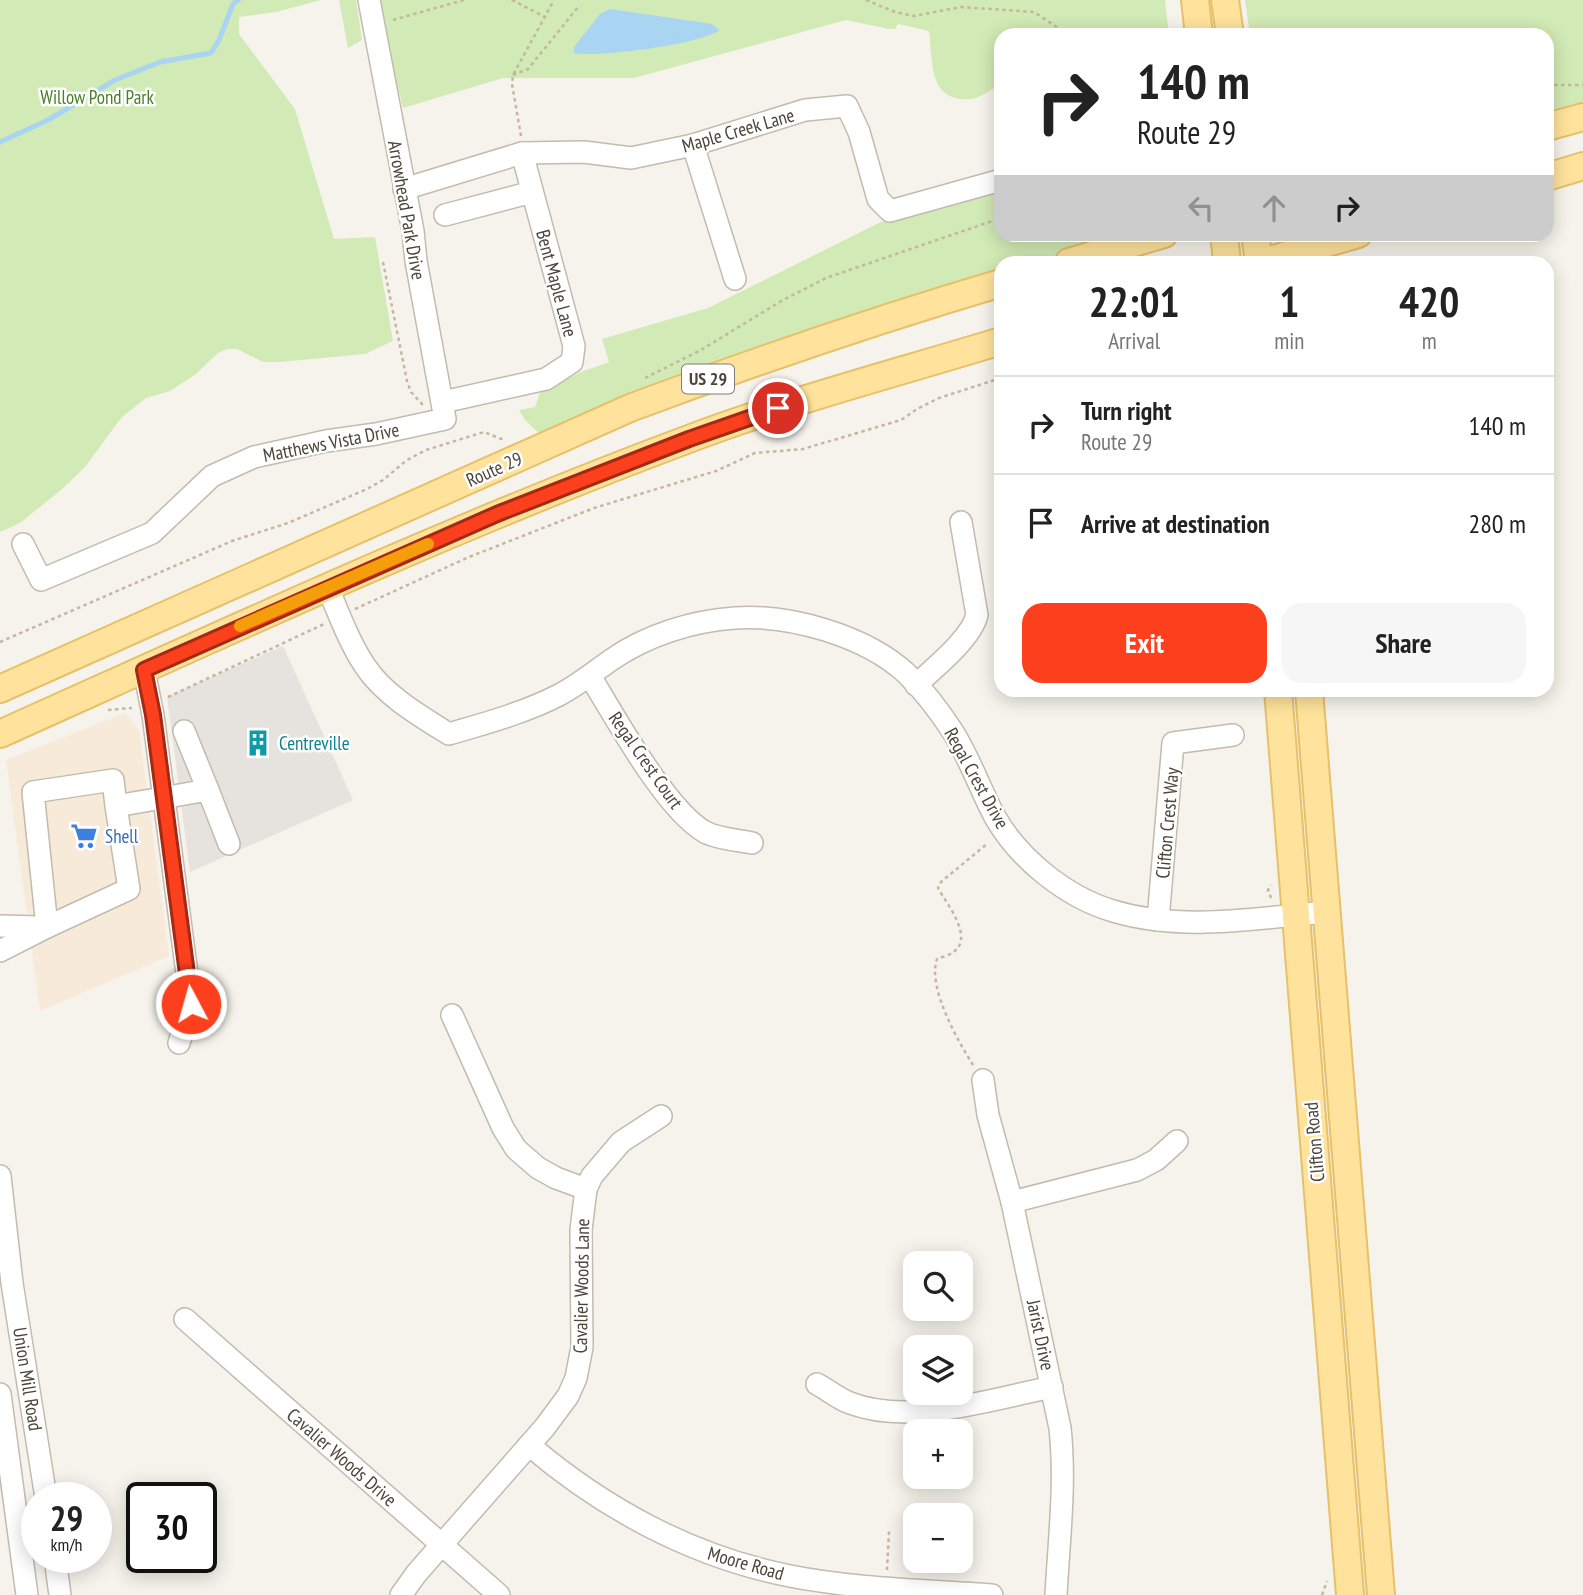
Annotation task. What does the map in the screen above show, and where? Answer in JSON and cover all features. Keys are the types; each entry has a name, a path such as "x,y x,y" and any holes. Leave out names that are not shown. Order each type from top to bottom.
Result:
{"main road":[{"path":"1195,0 1198,28"},
{"path":"1226,0 1229,28"},
{"path":"1554,125 1583,117"},
{"path":"1554,175 1583,166"},
{"path":"1089,256 1137,242"},
{"path":"1282,256 1330,242"},
{"name":"Route 29","path":"0,689 630,408 731,370 994,285"},
{"name":"US 29","path":"0,734 511,508 689,439 778,408 994,343"},
{"path":"0,668 85,652"},
{"name":"Clifton Road","path":"1279,697 1350,1595"},
{"name":"Clifton Road","path":"1310,697 1381,1595"}],"street":[{"name":"Arrowhead Park Drive","path":"369,0 427,325 439,414"},
{"name":"Maple Creek Lane","path":"404,189 523,153 584,152 631,158 693,145 805,110 847,106 859,132 878,199 890,211 994,182"},
{"path":"693,145 735,279"},
{"name":"Bent Maple Lane","path":"439,414 547,379 572,362 574,346 523,153"},
{"path":"445,215 532,192"},
{"name":"Matthews Vista Drive","path":"23,544 41,580 152,533 212,476 254,457 439,414"},
{"path":"916,685 970,632 976,620 961,522"},
{"path":"328,588 340,616"},
{"name":"Regal Crest Drive","path":"340,616 365,666 373,675 410,708 449,734 513,714 558,695 642,642 673,630 702,622 736,618 770,618 805,623 839,635 877,654 906,673 938,709 966,754 987,801 1005,831 1021,852 1070,892 1111,911 1193,924 1328,912"},
{"path":"144,670 191,1004 179,1043"},
{"name":"Regal Crest Court","path":"590,676 663,790 688,820 707,833 752,843"},
{"path":"184,732 229,844"},
{"name":"Clifton Crest Way","path":"1158,920 1173,743 1233,735"},
{"path":"0,951 129,889 113,780 33,793 47,927"},
{"path":"116,806 208,790"},
{"path":"0,926 47,927"},
{"path":"452,1015 503,1128 516,1149 547,1173 586,1189"},
{"name":"Jarist Drive","path":"984,1080 988,1115 1012,1202 1052,1387 1063,1458 1056,1595"},
{"name":"Cavalier Woods Lane","path":"401,1595 416,1574 530,1445 568,1396 582,1347 580,1230 586,1189 592,1176 621,1142 661,1116"},
{"path":"1012,1202 1137,1170 1156,1160 1177,1141"},
{"name":"Union Mill Road","path":"0,1177 6,1284 43,1482"},
{"name":"Cavalier Woods Drive","path":"185,1319 499,1595"},
{"path":"817,1384 848,1403 893,1411 960,1406 1052,1387"},
{"name":"Union Mill Road","path":"0,1394 27,1595"},
{"name":"Moore Road","path":"530,1445 558,1470 600,1498 684,1543 741,1564 790,1576 992,1595"},
{"path":"57,1573 60,1595"}],"path":[{"path":"373,25 464,0"},
{"path":"512,0 545,18"},
{"path":"523,153 512,85 513,75 554,0"},
{"path":"866,0 895,12 914,16 961,7 1034,12 1058,28"},
{"path":"513,75 528,69 579,6"},
{"path":"1554,85 1583,85"},
{"path":"635,383 701,350 783,300 826,278 994,220"},
{"path":"383,262 411,392 424,406 439,414"},
{"path":"98,715 110,709 125,710 184,691 469,556 594,508 665,484 716,471 755,453 803,449 901,420 939,398 994,380"},
{"path":"0,642 232,541 324,508 383,480 407,460 426,450 484,432 499,440 505,440"},
{"path":"984,1080 957,1038 934,978 937,959 952,953 960,941 960,927 938,888 941,882 1005,831"},
{"path":"886,1587 888,1531"}],"shaded area":[{"path":"283,646 353,800 190,872 167,697"},
{"path":"125,713 139,730 169,956 40,1011 6,760"}],"green space":[{"name":"Willow Pond Park","path":"0,0 321,0 276,12 239,17 239,34 295,109 334,239 375,237 393,341 365,354 280,362 263,362 237,349 218,353 196,374 170,391 146,398 121,418 85,467 61,490 20,523 0,532"},
{"path":"339,0 356,0 362,40 348,48"},
{"path":"377,0 1165,0 1168,28 994,28 994,88 971,99 957,98 940,87 935,78 929,31 898,24 895,29 889,29 846,20 634,78 503,78 403,108"},
{"path":"1245,0 1583,0 1583,109 1554,117 1554,28 1249,28"},
{"path":"994,193 994,242 1142,242 1106,256 994,256 994,293 542,436 525,420 519,410 535,407 540,393 581,372 609,362 602,339 708,308 881,222"}],"water":[{"path":"610,9 712,24 719,30 693,40 649,49 574,53 574,47 600,14"}],"waterway":[{"path":"0,142 48,120 115,80 160,62 211,53 233,4 238,0"}],"slow traffic":[{"path":"240,626 428,544"}],"place":[{"name":"Centreville","path":"258,743"},
{"name":"Shell","path":"84,836"}],"route":[{"path":"191,1004 153,715 144,670 497,514 689,439 778,408"}]}
